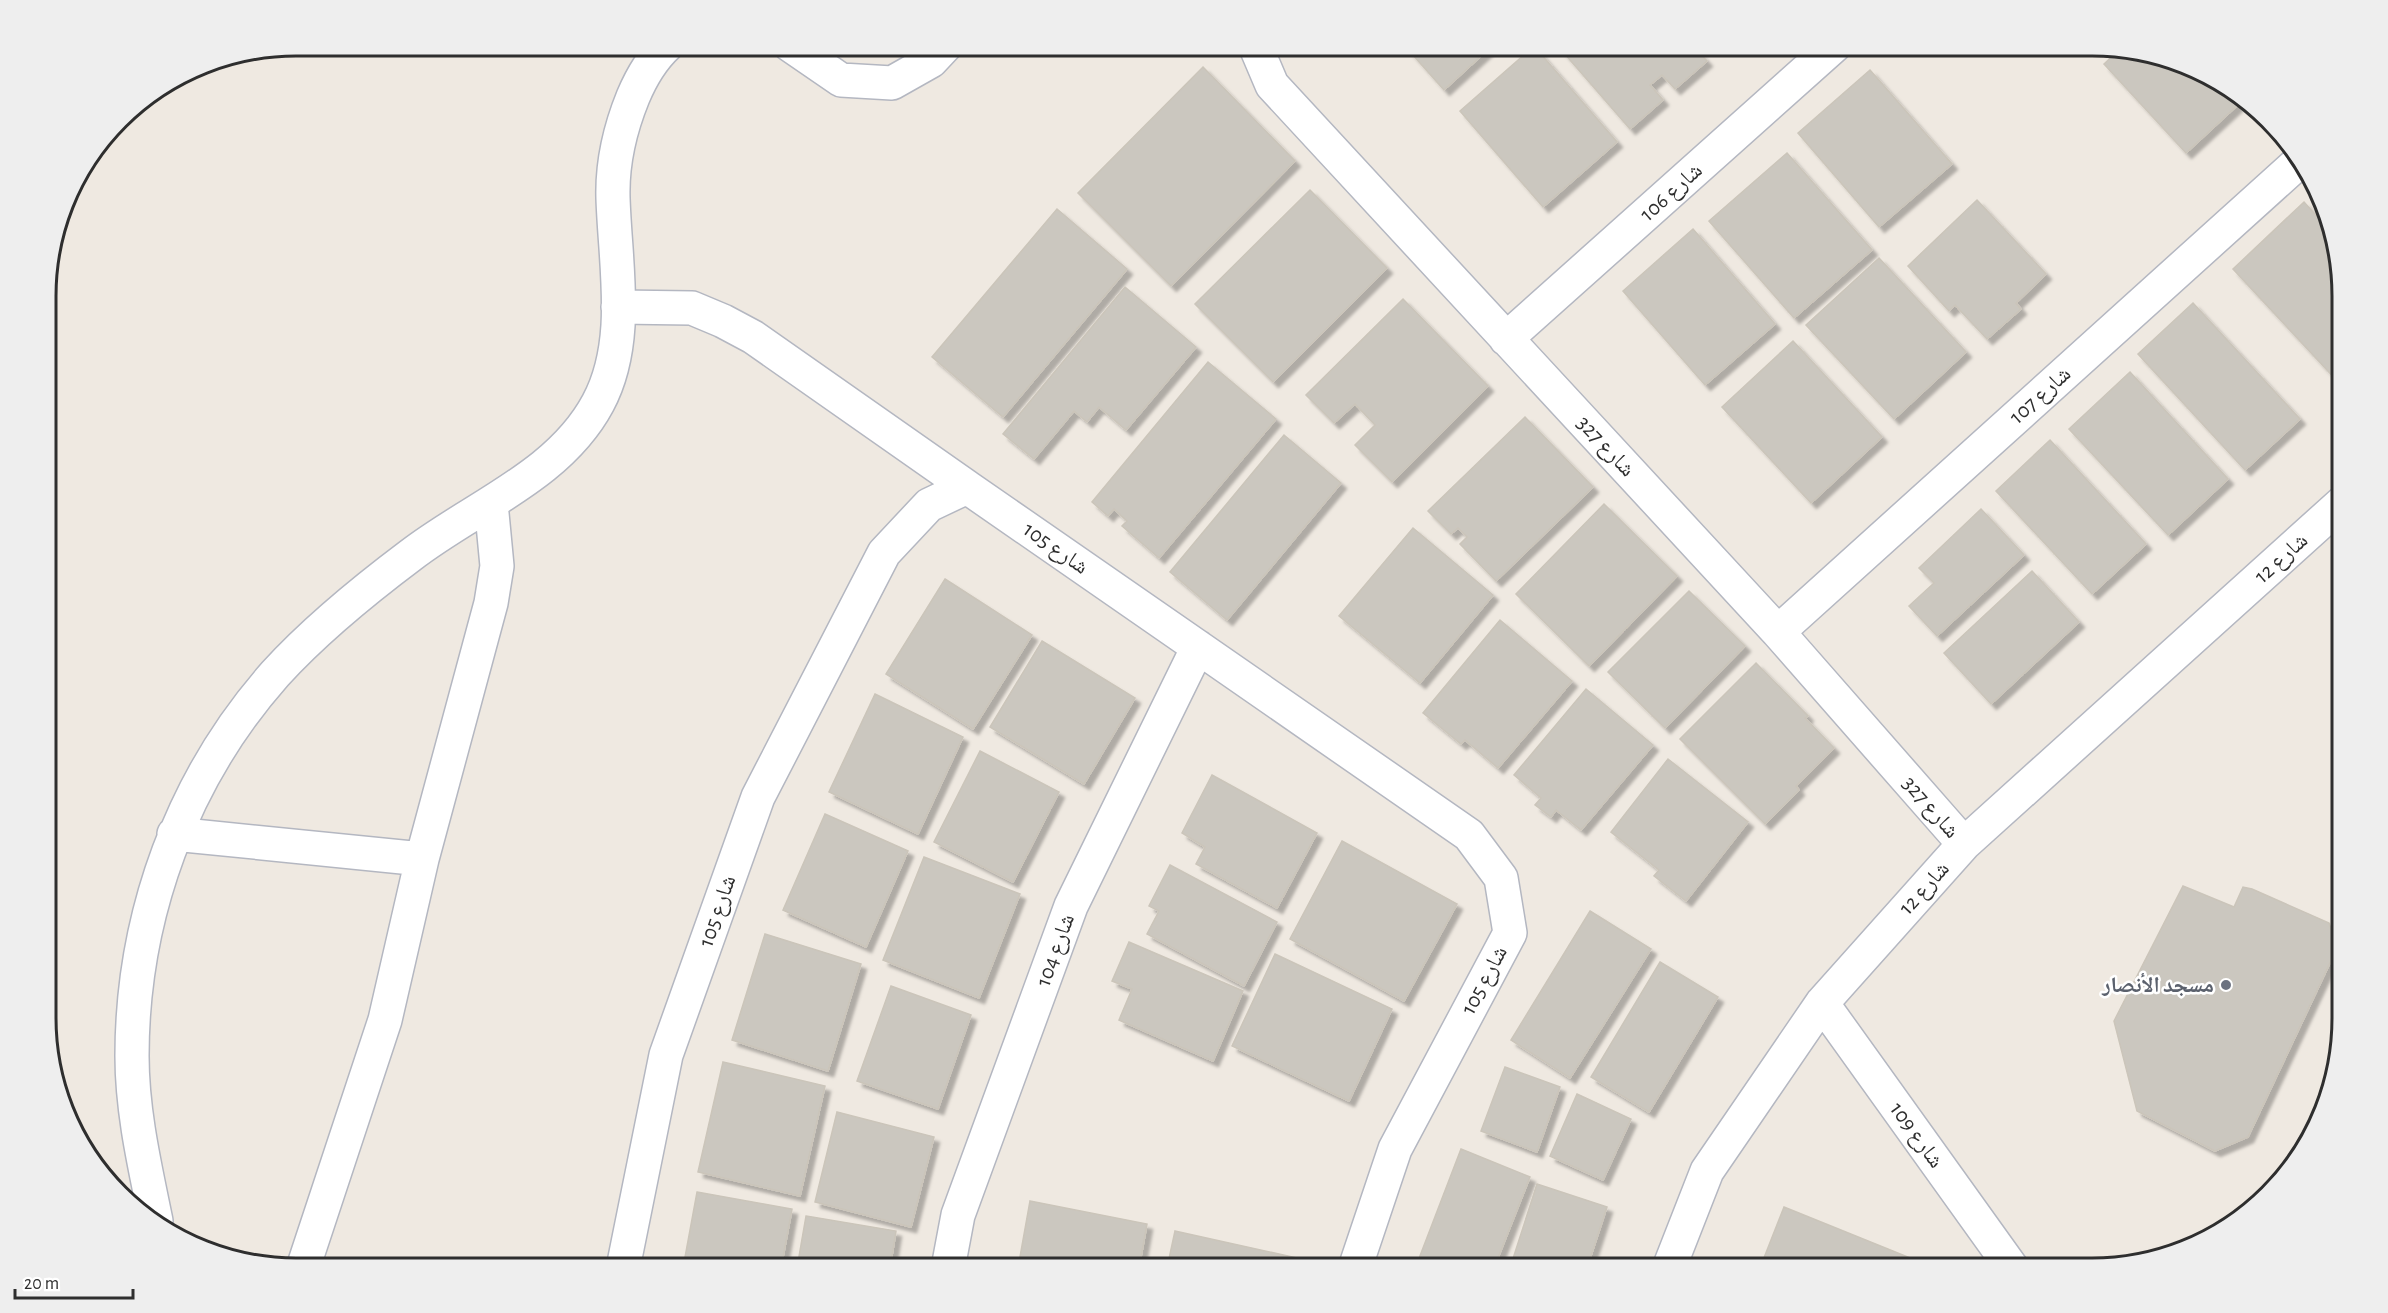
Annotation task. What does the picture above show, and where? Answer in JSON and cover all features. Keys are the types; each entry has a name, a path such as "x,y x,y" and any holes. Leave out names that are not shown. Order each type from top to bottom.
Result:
{"street":[{"path":"154,1211 135,1106 132,1057 134,1008 142,947 156,887 174,834 204,773 237,721 276,673 319,629 412,553 491,503 576,438 598,402 614,363 618,307 613,196 615,157 624,118 640,81 659,56"},
{"path":"806,56 841,81 892,83 934,56"},
{"name":"شارع 327","path":"1260,56 1272,85 1778,632 1964,844"},
{"name":"شارع 106","path":"1506,339 1823,56"},
{"name":"شارع 107","path":"1778,632 2294,166"},
{"path":"618,307 692,308 723,321 753,338 967,487"},
{"name":"شارع 105","path":"625,1258 666,1055 758,797 884,553 930,505 967,487 1469,835 1501,878 1510,933 1395,1149 1358,1258"},
{"path":"306,1258 385,1020 422,859 491,603 497,566 491,503"},
{"name":"شارع 12","path":"1674,1258 1707,1171 1822,1003 1964,844 2332,512"},
{"name":"شارع 104","path":"950,1258 958,1215 1071,906 1197,647"},
{"path":"174,834 422,859"},
{"name":"شارع 109","path":"1822,1003 2005,1258"}],"building":[{"path":"1414,56 1481,56 1444,90"},
{"path":"1523,56 1543,56 1617,142 1543,207 1460,111"},
{"path":"1567,56 1702,56 1707,61 1675,89 1662,75 1650,85 1663,100 1630,129"},
{"path":"2112,57 2139,60 2169,68 2198,80 2238,105 2186,153 2104,64"},
{"path":"1203,67 1295,161 1171,286 1078,193"},
{"path":"1870,70 1952,164 1879,227 1798,133"},
{"path":"1787,153 1872,250 1794,318 1709,221"},
{"path":"1310,190 1387,268 1273,382 1195,304"},
{"path":"1977,200 2046,274 2016,303 2021,309 1987,339 1955,305 1949,311 1908,266"},
{"path":"2304,202 2320,220 2328,249 2332,280 2332,375 2233,269"},
{"path":"1057,209 1127,269 1003,417 932,357"},
{"path":"1693,229 1775,324 1705,385 1623,291"},
{"path":"1879,258 1966,352 1894,419 1806,325"},
{"path":"1125,287 1196,347 1126,430 1099,407 1087,422 1074,411 1034,459 1003,434"},
{"path":"1403,299 1488,386 1392,482 1355,445 1375,425 1355,404 1334,423 1306,395"},
{"path":"2193,303 2300,419 2245,470 2138,354"},
{"path":"1793,341 1882,437 1811,503 1722,407"},
{"path":"1208,362 1276,419 1159,558 1122,526 1127,521 1114,509 1108,516 1092,502"},
{"path":"2130,372 2228,479 2168,535 2069,429"},
{"path":"1525,417 1593,487 1496,581 1460,544 1467,537 1458,528 1451,534 1428,511"},
{"path":"1284,435 1341,483 1227,620 1170,572"},
{"path":"2050,440 2146,544 2092,594 1996,491"},
{"path":"1604,504 1677,576 1589,666 1516,594"},
{"path":"1981,509 2024,555 1937,636 1909,606 1934,583 1919,568"},
{"path":"1413,528 1493,595 1420,683 1339,616"},
{"path":"2032,571 2079,622 1991,704 1944,653"},
{"path":"945,579 1032,635 973,729 886,674"},
{"path":"1689,591 1745,646 1665,728 1608,672"},
{"path":"1500,620 1572,681 1498,768 1465,740 1461,744 1423,713"},
{"path":"1042,641 1135,698 1084,784 990,727"},
{"path":"1756,663 1808,716 1805,718 1834,748 1796,786 1799,790 1765,824 1680,739"},
{"path":"1586,689 1653,745 1581,830 1556,810 1551,817 1535,805 1541,798 1514,775"},
{"path":"875,694 963,737 918,834 829,792"},
{"path":"980,751 1059,792 1013,882 934,842"},
{"path":"1668,759 1748,822 1686,901 1654,876 1659,870 1611,832"},
{"path":"1212,775 1317,833 1277,908 1196,864 1205,847 1182,833"},
{"path":"825,814 908,851 866,947 783,910"},
{"path":"1342,841 1457,904 1404,1001 1290,939"},
{"path":"924,857 1020,894 979,998 883,960"},
{"path":"1170,865 1277,922 1244,986 1147,934 1159,911 1149,906"},
{"name":"مسجد الأنصار","path":"2183,886 2234,907 2243,887 2252,889 2329,923 2332,932 2332,959 2248,1137 2215,1151 2137,1111 2114,1021"},
{"path":"1590,911 1651,949 1570,1078 1511,1040"},
{"path":"765,934 861,964 828,1071 732,1040"},
{"path":"1129,942 1243,991 1213,1061 1119,1020 1132,989 1112,981"},
{"path":"1275,954 1392,1009 1349,1101 1232,1046"},
{"path":"1660,962 1718,997 1649,1112 1591,1077"},
{"path":"891,986 971,1015 938,1109 857,1081"},
{"path":"723,1062 825,1086 800,1196 698,1172"},
{"path":"1505,1067 1560,1087 1537,1152 1481,1131"},
{"path":"1577,1094 1631,1119 1603,1180 1550,1156"},
{"path":"837,1112 934,1137 911,1227 815,1202"},
{"path":"1461,1149 1530,1177 1498,1258 1419,1258"},
{"path":"1537,1184 1607,1207 1590,1258 1513,1258"},
{"path":"697,1192 792,1209 783,1258 685,1258"},
{"path":"1030,1201 1147,1224 1141,1258 1020,1258"},
{"path":"1784,1207 1910,1258 1764,1258"},
{"path":"806,1216 896,1231 892,1258 799,1258"},
{"path":"1175,1231 1297,1258 1169,1258"}],"place":[{"name":"مسجد الأنصار","path":"2226,985"}]}
